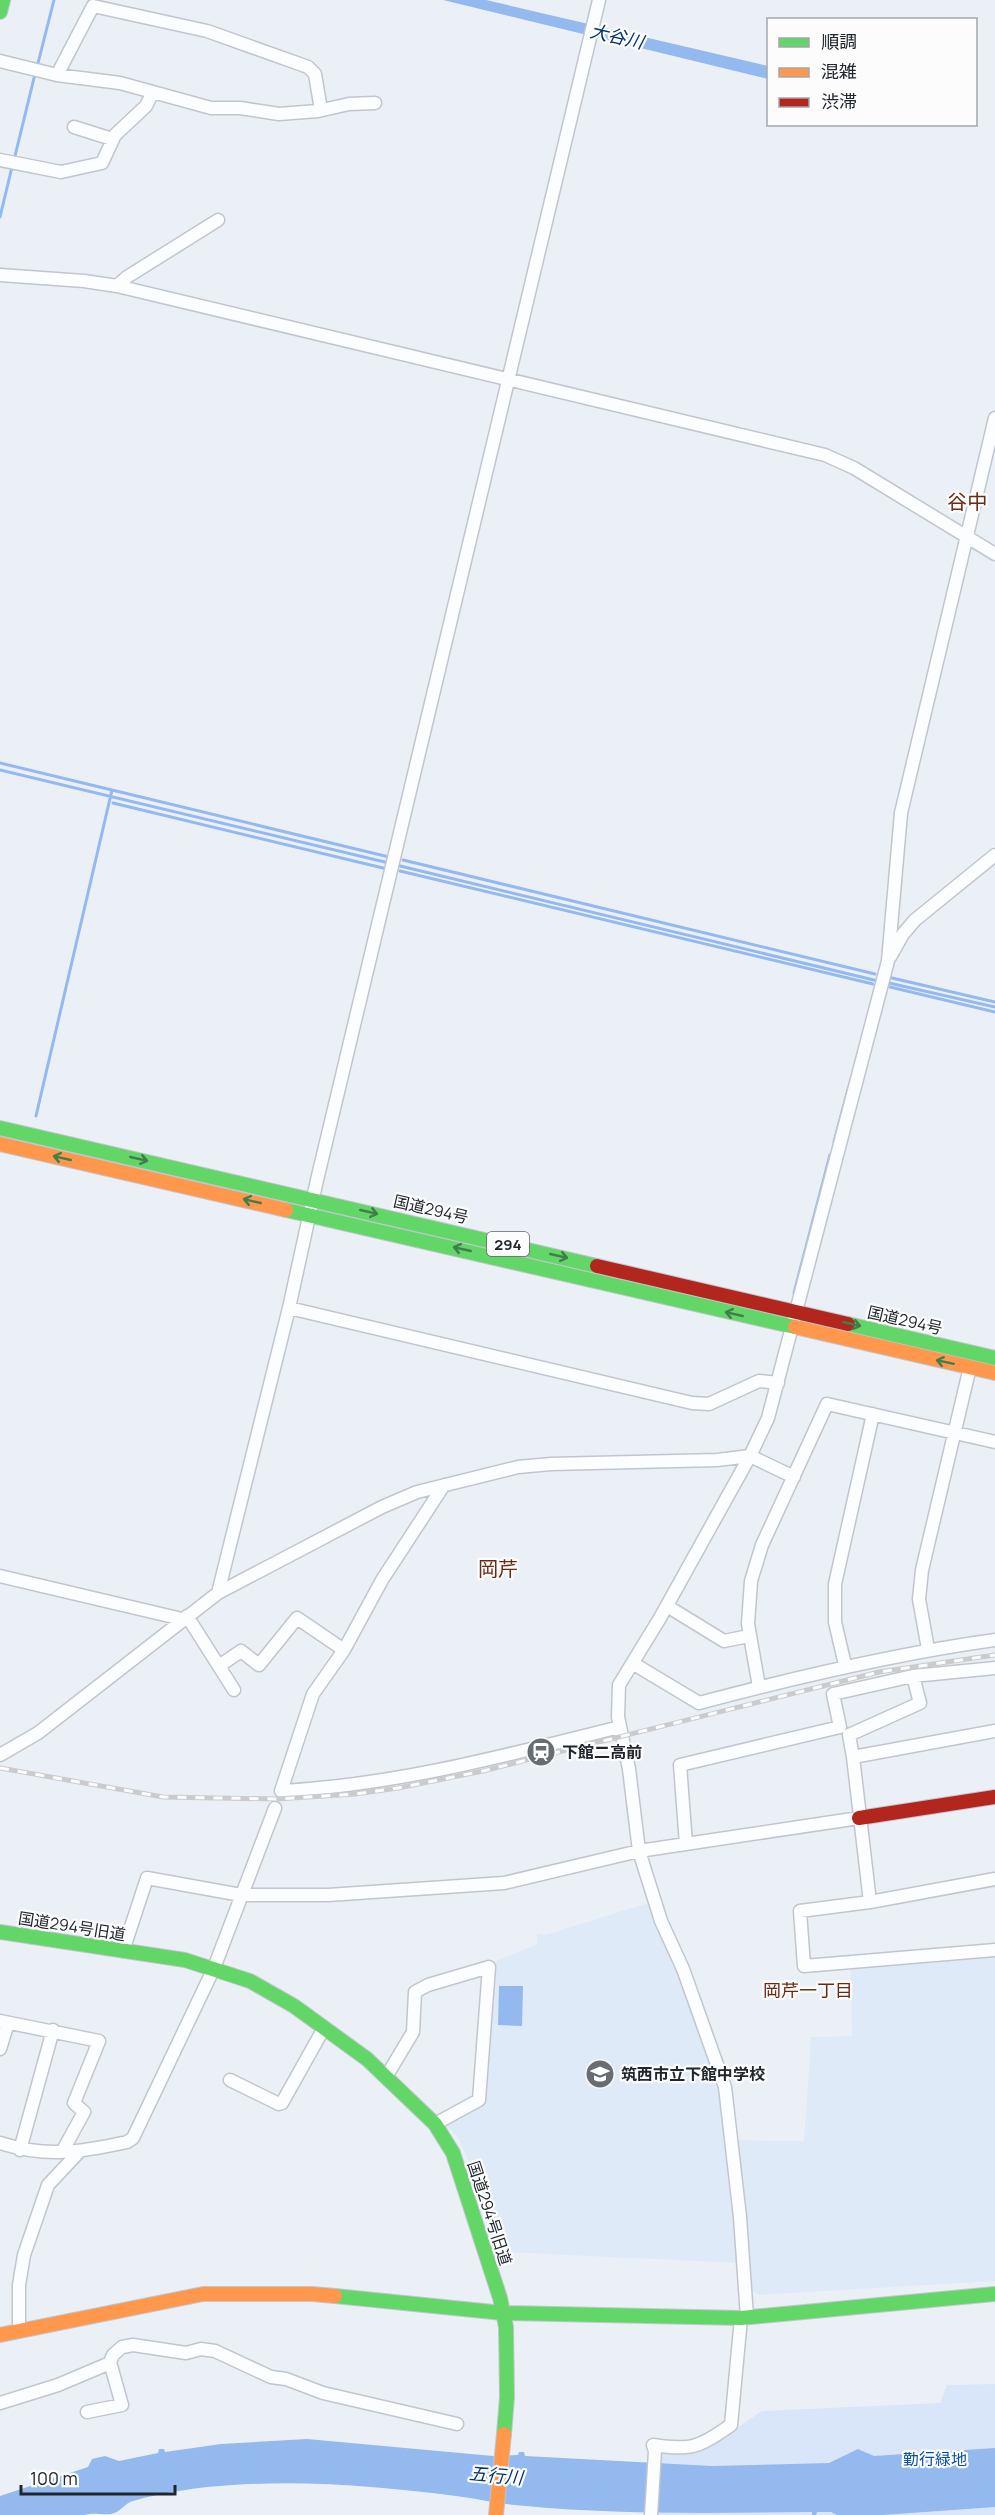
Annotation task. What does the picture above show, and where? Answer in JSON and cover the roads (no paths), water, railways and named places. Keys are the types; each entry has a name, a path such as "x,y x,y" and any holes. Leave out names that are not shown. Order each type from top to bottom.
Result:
{"main road":[{"path":"0,12 3,0"},
{"name":"国道294号","path":"0,1128 995,1358"},
{"name":"国道294号","path":"0,1144 995,1373"},
{"path":"859,1818 995,1797"},
{"name":"国道294号旧道","path":"0,1932 185,1960 250,1981 294,2006 367,2059 435,2124 444,2135 456,2163 503,2313 508,2363 496,2515"},
{"path":"0,2335 204,2294 312,2294 503,2313 663,2318 744,2317 995,2294"}],"street":[{"path":"218,1593 289,1308 312,1199 599,0"},
{"path":"57,75 93,6 207,31 308,67 315,74 321,110"},
{"path":"0,61 57,75 120,83 211,108 240,108 279,114 321,110 349,104 375,103"},
{"path":"9,162 61,172 102,163 112,139 146,106 153,92"},
{"path":"74,127 112,139"},
{"path":"117,286 127,277 218,220"},
{"path":"0,275 84,281 117,286 825,455 854,468 995,554"},
{"path":"651,2515 655,2451 653,2445 690,2448 706,2442 731,2425 744,2317 739,2206 725,2087 683,1969 662,1921 639,1851 620,1727 619,1685 634,1664 667,1606 750,1456 768,1418 790,1327 888,961 902,813 966,538 990,464 995,418"},
{"path":"888,961 903,934 915,920 995,855"},
{"path":"289,1308 692,1403 709,1404 759,1381 778,1383"},
{"path":"928,1649 921,1619 920,1585 970,1367"},
{"path":"759,1687 749,1636 748,1606 756,1562 827,1404 995,1442"},
{"path":"845,1665 835,1622 835,1584 873,1414"},
{"path":"0,1755 38,1733 218,1593 382,1507 417,1492 518,1467 717,1460 750,1456 794,1476"},
{"path":"444,1485 382,1580 344,1650 313,1694 281,1791 333,1788 487,1761 620,1727"},
{"path":"0,1576 184,1618 234,1689"},
{"path":"667,1606 724,1641 749,1636"},
{"path":"219,1666 241,1652 259,1665 297,1618 344,1650"},
{"path":"634,1664 699,1704 845,1665 928,1649 995,1640"},
{"path":"870,1902 853,1758 833,1694 913,1676 995,1668"},
{"path":"686,1844 680,1765 845,1731 920,1703 913,1676"},
{"path":"853,1758 995,1731"},
{"path":"0,2143 20,2150 78,2153 127,2142 133,2138 214,1968 275,1808"},
{"path":"123,1951 147,1878 241,1895 328,1895 504,1883 639,1851 859,1818"},
{"path":"995,1880 870,1902 800,1911 804,1966 995,1950"},
{"path":"386,2077 413,2032 415,1992 428,1985 489,1967 479,2100 435,2124"},
{"path":"0,2049 4,2022 99,2041 74,2103 84,2112 62,2152"},
{"path":"230,2080 279,2104 282,2103 324,2028"},
{"path":"20,2150 53,2031"},
{"path":"20,2323 19,2285 24,2255 48,2185 78,2153"},
{"path":"87,2412 122,2405 110,2363 112,2355 122,2347 133,2345 186,2353 201,2349 215,2350 271,2377 286,2379 323,2393 457,2424"},
{"path":"0,2403 58,2385 110,2363"}],"water":[{"name":"大谷川","path":"443,0 486,0 767,66 767,79"},
{"path":"499,1986 523,1986 522,2026 498,2025"},
{"name":"五行川","path":"307,2439 493,2456 518,2455 519,2452 524,2452 525,2456 712,2466 829,2463 858,2449 874,2456 995,2448 995,2507 883,2515 837,2515 831,2512 817,2512 816,2515 812,2515 812,2512 633,2512 502,2504 376,2487 290,2483 220,2486 170,2493 133,2501 111,2514 0,2515 0,2496 88,2467 92,2459 105,2456 119,2461 158,2453 159,2449 164,2449 165,2452 221,2444"}],"waterway":[{"path":"37,67 54,0"},
{"path":"14,160 35,74"},
{"path":"0,217 12,167"},
{"path":"0,763 112,790 36,1116"},
{"path":"0,770 389,863"},
{"path":"112,790 389,857"},
{"path":"113,803 383,868"},
{"path":"403,860 875,974"},
{"path":"396,865 878,981"},
{"path":"400,871 873,984"},
{"path":"892,978 995,1002"},
{"path":"889,983 995,1007"},
{"path":"890,987 995,1012"},
{"path":"834,1142 849,1086"},
{"path":"794,1293 830,1155"}],"railway":[{"path":"0,1768 163,1797 277,1799 355,1794 483,1771 879,1672 995,1655"}],"place":[{"name":"下館二高前","path":"541,1752"},
{"name":"筑西市立下館中学校","path":"600,2074"}],"district":[{"name":"谷中","path":"967,501"},
{"name":"岡芹","path":"498,1568"},
{"name":"岡芹一丁目","path":"808,1990"}],"park label":[{"name":"勤行緑地","path":"935,2459"}]}
